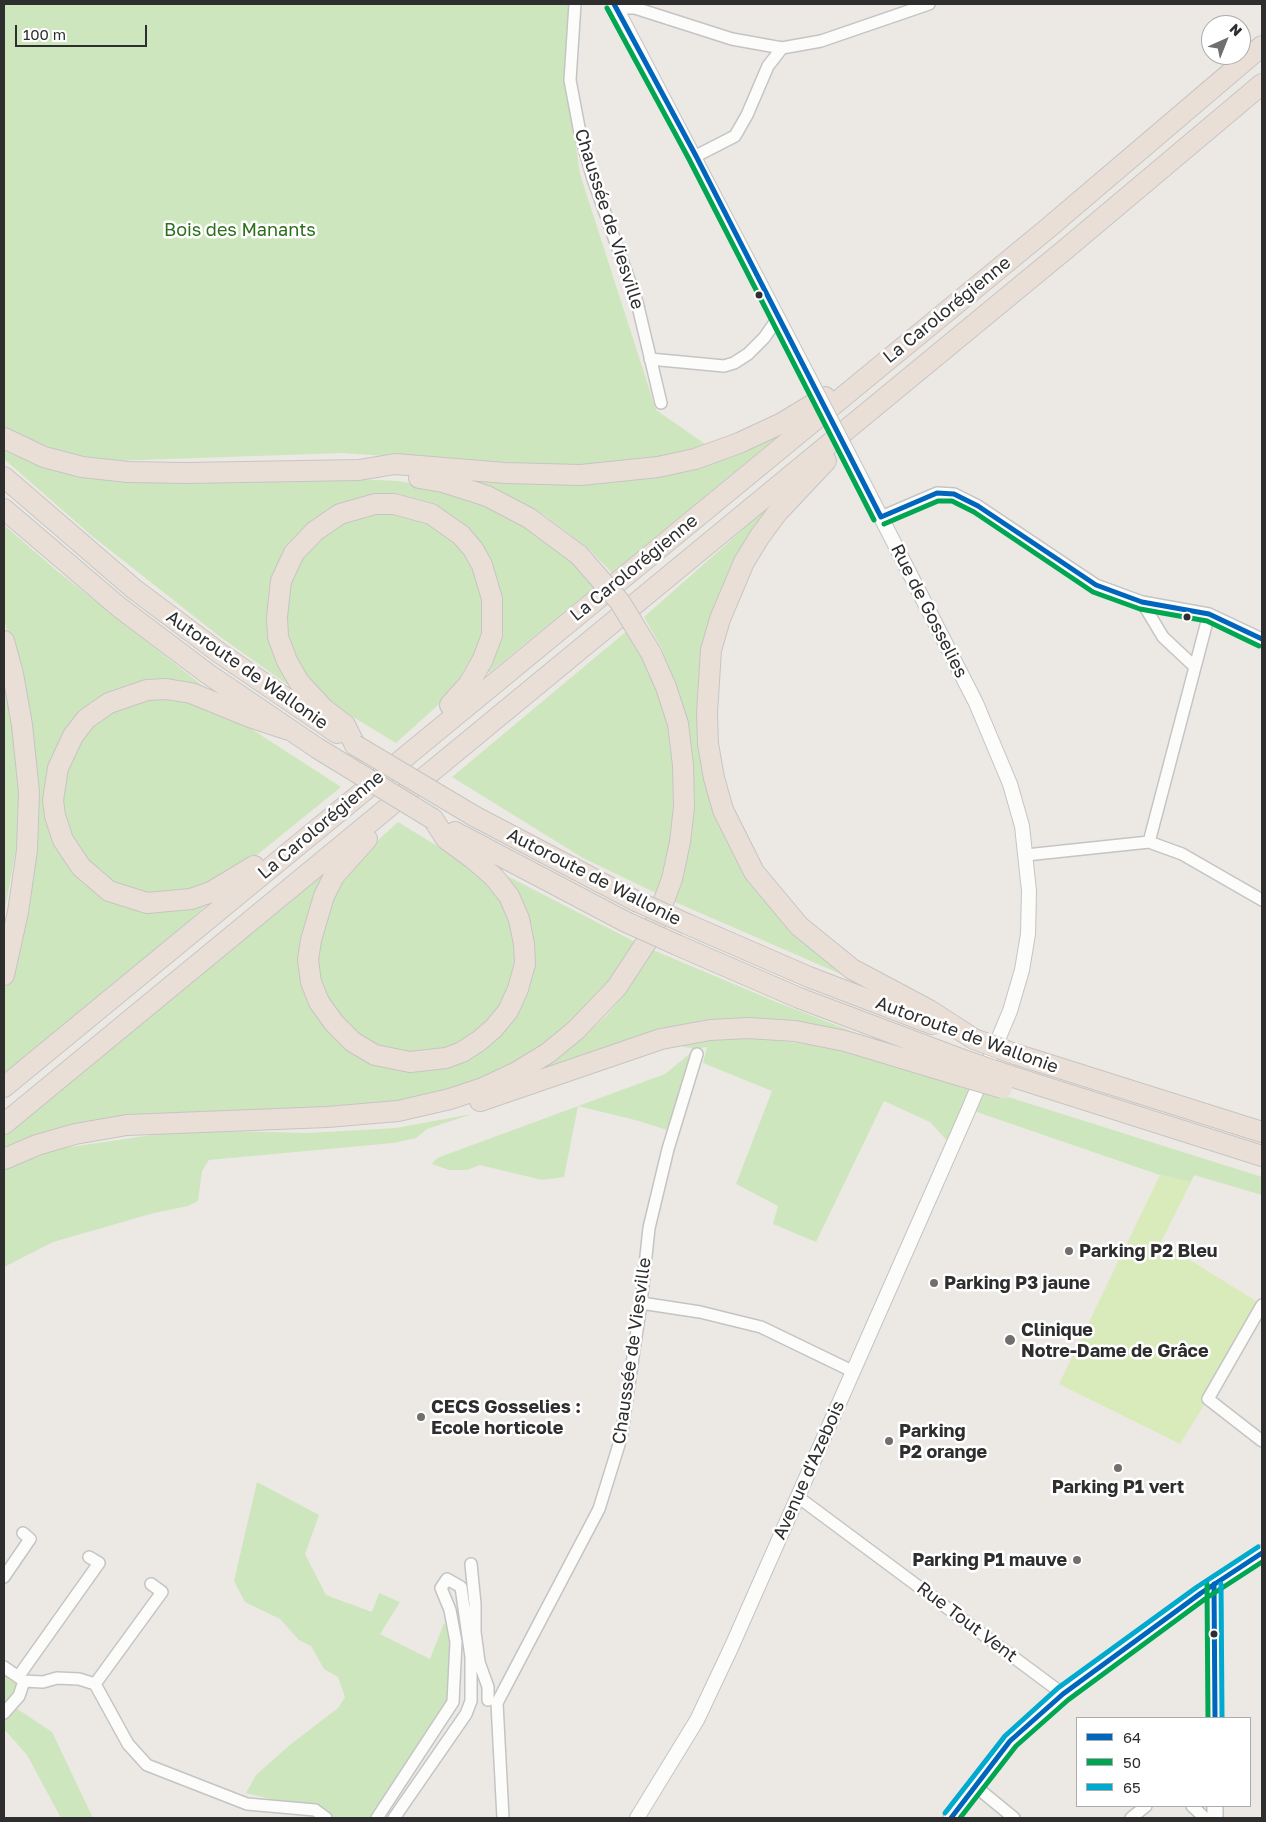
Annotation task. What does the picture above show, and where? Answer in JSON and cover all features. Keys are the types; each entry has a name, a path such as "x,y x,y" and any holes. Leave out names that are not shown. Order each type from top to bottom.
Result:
{"highway":[{"name":"La Carolorégienne","path":"4,1087 1180,118 1262,46"},
{"name":"La Carolorégienne","path":"4,1124 851,427 1198,140 1262,84"},
{"path":"4,438 44,457 82,467 128,472 186,474 359,470 395,464 505,473 581,475 658,467 695,458 739,443 782,423 898,350"},
{"path":"851,427 841,448 793,495 760,536 744,562 722,611 712,650 708,680 708,744 714,778 723,810 754,872 798,926 852,968 929,1010 974,1039"},
{"path":"4,1159 38,1145 74,1134 126,1125 327,1117 398,1111 450,1099 483,1088 517,1072 548,1053 598,1010 617,987 651,935 672,879 680,842 684,807 683,765 678,724 666,687 651,652 620,602 579,555 528,518 487,496 442,482 359,470"},
{"name":"Autoroute de Wallonie","path":"4,477 134,589 221,654 341,729 355,745 474,816 636,901 818,980 974,1039 1015,1054 1262,1132"},
{"path":"341,729 299,682 287,661 278,636 278,599 286,567 304,541 315,531 327,521 355,508 374,504 394,504 432,514 460,535 473,549 482,565 492,599 492,635 483,659 469,684 411,750"},
{"name":"Autoroute de Wallonie","path":"4,509 119,607 208,674 286,729 433,820 450,836 626,922 963,1068 1004,1082 1046,1100 1072,1097 1262,1156"},
{"path":"4,641 13,674 22,725 28,792 27,850 18,912 4,975"},
{"path":"286,729 191,693 147,690 109,703 86,719 73,736 58,768 53,800 55,816 70,852 89,876 109,891 146,903 192,899 212,892 258,864 304,840"},
{"path":"414,785 386,822 346,860 334,876 316,917 308,960 311,982 319,1002 334,1023 353,1042 375,1054 410,1062 446,1058 462,1052 494,1028 508,1011 518,989 525,964 524,944 519,919 508,896 494,877 450,836"},
{"path":"398,1111 418,1116 452,1109 661,1039 710,1030 748,1028 795,1031 963,1068"}],"main road":[{"path":"951,1818 1010,1741 1063,1694 1201,1593 1262,1553"},
{"path":"1214,1584 1215,1717"}],"street":[{"name":"Chaussée de Viesville","path":"575,4 570,80 580,133 593,179 637,302 661,403"},
{"path":"615,6 635,8 732,40 782,48 820,41 929,4"},
{"name":"Rue de Gosselies","path":"615,6 696,156 976,704 1010,784 1022,826 1026,855 1029,891 1028,934 1022,970 1010,1011 967,1114"},
{"path":"696,156 735,136 748,115 768,66 782,48"},
{"path":"650,359 724,366 734,363 748,354 764,338 778,318"},
{"path":"881,517 937,493 954,494 978,506 1096,585 1142,602 1209,614 1262,639"},
{"path":"1142,602 1163,638 1195,667"},
{"path":"1149,842 1209,614"},
{"path":"1026,855 1149,842 1182,854 1262,900"},
{"name":"Chaussée de Viesville","path":"493,1701 599,1510 621,1438 642,1303 650,1228 668,1149 697,1054"},
{"name":"Avenue d'Azebois","path":"637,1818 697,1720 798,1497 967,1114"},
{"path":"642,1303 700,1312 761,1327 852,1371"},
{"path":"1262,1305 1208,1399 1262,1441"},
{"name":"Rue Tout Vent","path":"798,1497 1063,1694"},
{"path":"4,1577 30,1539 23,1533"},
{"path":"4,1713 19,1696 21,1679 99,1563 89,1556"},
{"path":"471,1564 475,1604 475,1632 479,1662 493,1701 504,1818"},
{"path":"377,1818 454,1702 456,1642 450,1610 441,1588 447,1579 461,1587 471,1657 471,1701 466,1714 394,1818"},
{"path":"94,1684 162,1592 151,1584"},
{"path":"4,1668 21,1679 43,1682 57,1678 79,1678 94,1684 128,1744 147,1765 247,1804 315,1810 326,1818"},
{"path":"454,1702 493,1701"},
{"path":"975,1786 1014,1818"},
{"path":"1131,1818 1145,1807"},
{"path":"1193,1807 1205,1818"}],"green space":[{"name":"Bois des Manants","path":"4,4 570,4 566,75 580,174 656,410 708,446 679,455 589,467 537,467 343,453 112,461 65,453 14,433 4,426"},
{"path":"790,431 762,449 612,573 589,549 543,514 514,498 456,475 568,480"},
{"path":"4,445 48,465 399,481 442,490 483,503 552,541 596,586 489,673 487,670 497,642 502,617 501,596 458,521 356,501 274,582 301,694 219,636 92,536 4,459"},
{"path":"774,502 702,686 740,855 882,992 675,902 691,837 694,800 687,728 680,695 661,647 644,617"},
{"path":"381,511 406,513 442,528 475,564 487,617 480,652 447,697 396,743 338,708 312,684 297,662 287,640 285,593 300,557 333,525"},
{"path":"4,525 56,570 212,693 95,706 49,810 100,891 217,896 164,943 4,1074 4,991 28,896 11,642 4,620"},
{"path":"628,630 653,671 670,728 677,807 660,895 583,858 452,777"},
{"path":"4,681 18,756 19,791 18,839 4,914"},
{"path":"161,696 196,701 230,715 341,787 252,859 219,881 168,897 122,889 87,866 65,829 60,780 79,738 111,708"},
{"path":"398,822 437,846 448,850 478,873 498,895 508,913 515,938 513,979 494,1014 481,1029 464,1040 440,1050 413,1053 386,1049 360,1037 331,1007 322,991 317,952 337,886 364,853"},
{"path":"488,866 639,944 585,1014 506,1071 413,1101 292,1111 4,1150 4,1136 324,873 328,877 305,974 367,1056 473,1051 529,958"},
{"path":"653,950 774,1001 905,1052 766,1022 525,1080 578,1042 607,1015 626,992"},
{"path":"735,1035 869,1052 942,1073 959,1087 973,1089 950,1144 930,1122 884,1101 816,1242 773,1224 778,1206 736,1184 772,1091 703,1063 707,1047 695,1049 676,1045"},
{"path":"693,1051 667,1130 578,1106 665,1074"},
{"path":"982,1092 1002,1095 1262,1177 1262,1195 1194,1175 1191,1182 1160,1175 971,1110"},
{"path":"578,1106 564,1177 542,1180 480,1165 467,1170 449,1170 432,1164 437,1158"},
{"path":"472,1114 427,1129 416,1138 393,1143 209,1160 202,1171 198,1201 188,1206 154,1213 53,1242 4,1267 4,1170 57,1149 186,1130 308,1133 396,1128"},
{"path":"1160,1175 1191,1182 1161,1242 1259,1303 1208,1399 1180,1444 1059,1384"},
{"path":"257,1482 319,1515 305,1554 326,1595 372,1612 379,1593 400,1602 380,1634 430,1659 444,1623 454,1634 450,1707 370,1818 327,1818 315,1810 246,1793 256,1775 291,1744 338,1708 345,1697 338,1677 324,1669 311,1646 299,1640 280,1619 245,1602 234,1581"},
{"path":"4,1668 24,1681 16,1708 52,1732 93,1818 61,1818 27,1755 4,1729"}],"transit line":[{"name":"64","path":"614,4 696,156 881,517"},
{"name":"50","path":"607,8 689,159 874,520"},
{"name":"64","path":"881,517 937,493 954,494 978,506 1096,585 1142,602 1209,614 1262,639"},
{"name":"50","path":"884,524 938,501 952,501 974,512 1093,592 1140,609 1207,621 1259,646"},
{"name":"65","path":"945,1813 1005,1736 1058,1688 1197,1587 1258,1547"},
{"name":"64","path":"951,1818 1010,1741 1063,1694 1201,1593 1262,1553"},
{"name":"50","path":"960,1818 1016,1746 1068,1700 1205,1599 1262,1562"},
{"name":"50","path":"1207,1584 1208,1717"},
{"name":"64","path":"1214,1584 1215,1717"},
{"name":"65","path":"1221,1584 1222,1717"}],"place":[{"name":"Parking P2 Bleu","path":"1069,1251"},
{"name":"Parking P3 jaune","path":"934,1283"},
{"name":"Clinique Notre-Dame de Grâce","path":"1010,1340"},
{"name":"CECS Gosselies : Ecole horticole","path":"421,1417"},
{"name":"Parking P2 orange","path":"889,1441"},
{"name":"Parking P1 vert","path":"1118,1468"},
{"name":"Parking P1 mauve","path":"1077,1560"}]}
